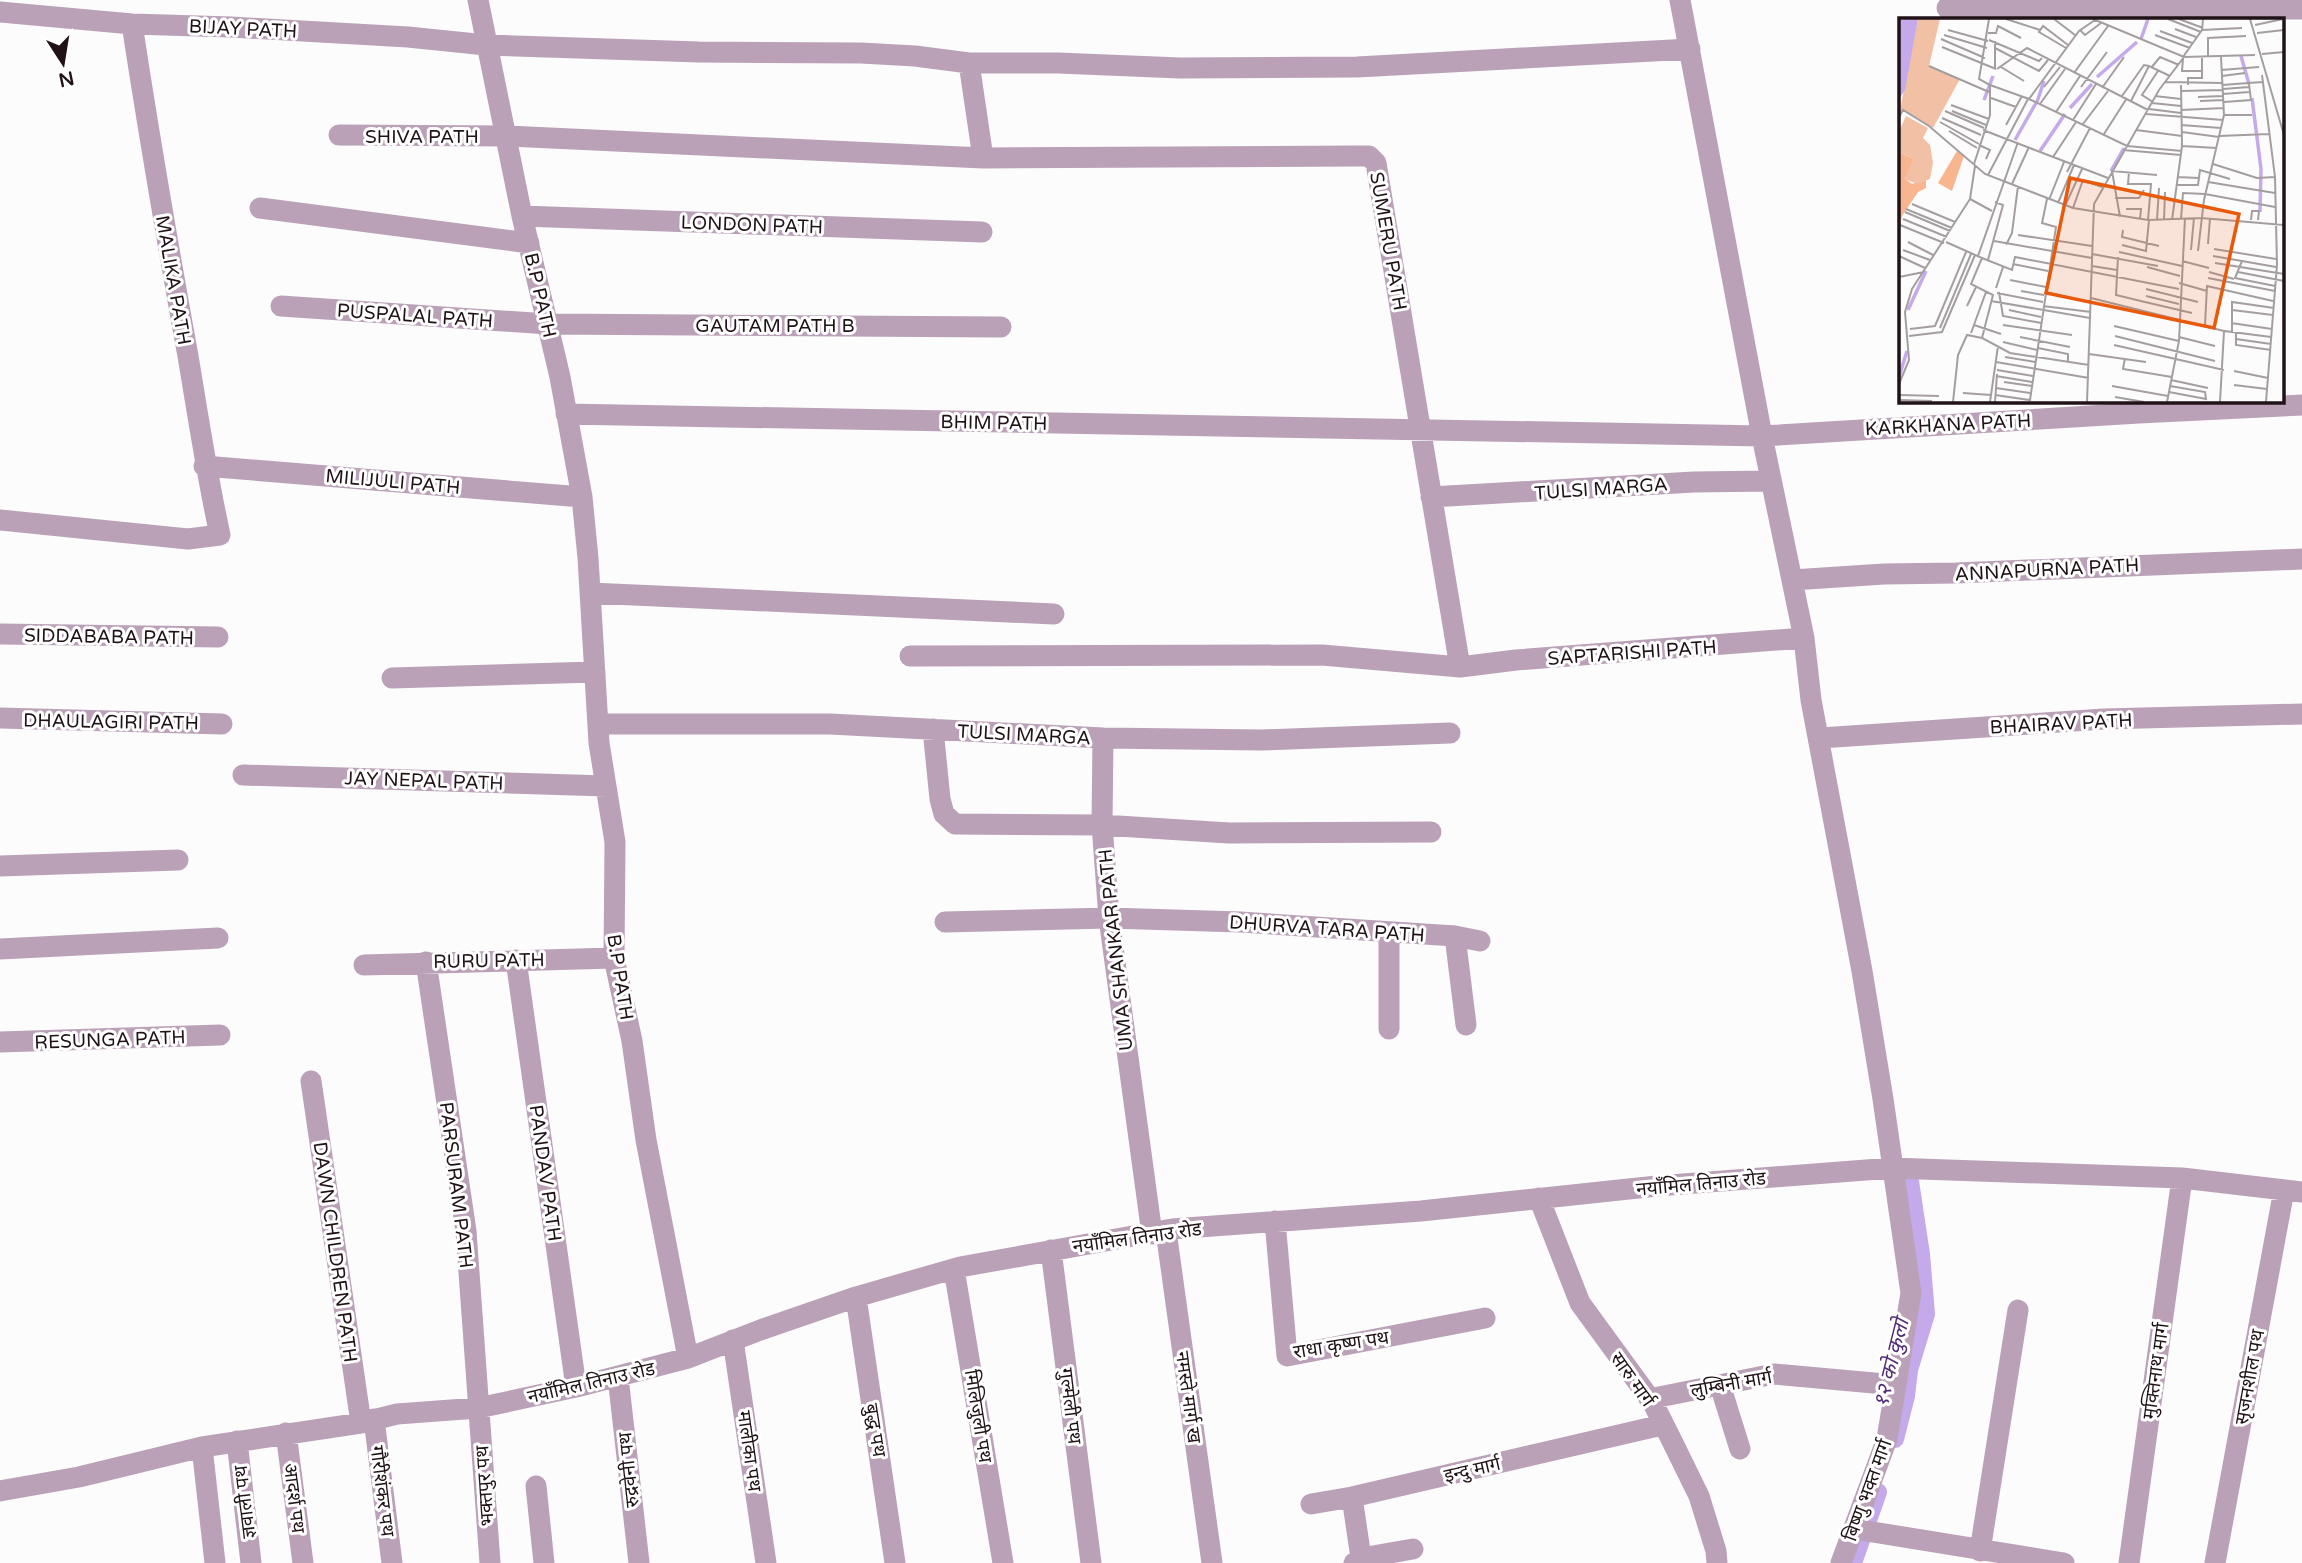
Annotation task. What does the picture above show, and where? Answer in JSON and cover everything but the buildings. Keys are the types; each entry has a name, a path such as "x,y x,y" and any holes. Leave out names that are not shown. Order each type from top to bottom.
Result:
{"street":[{"name":"B.P PATH","path":"478,0 522,216 548,324 582,497 598,724 615,842 614,958 632,1041 646,1140 688,1358"},
{"name":"बिष्णु भक्त मार्ग","path":"1680,0 1762,436 1804,638 1811,700 1862,971 1899,1199 1911,1293 1887,1439 1861,1530 1841,1563"},
{"path":"1947,8 2302,9"},
{"name":"BIJAY PATH","path":"0,12 132,24 272,29 486,44 699,52 861,53 969,63 1058,63 1180,68 1357,67 1689,49"},
{"name":"MALIKA PATH","path":"0,520 188,539 220,536 204,466 132,24"},
{"path":"969,63 983,158"},
{"name":"SHIVA PATH","path":"339,135 506,136 983,158"},
{"name":"SUMERU PATH","path":"983,158 1369,156 1376,163 1460,667"},
{"path":"260,208 529,243"},
{"name":"LONDON PATH","path":"522,216 982,232"},
{"name":"PUSPALAL PATH","path":"281,306 548,324"},
{"name":"GAUTAM PATH B","path":"548,324 1001,327"},
{"name":"KARKHANA PATH","path":"1422,431 1762,436 2302,405"},
{"name":"BHIM PATH","path":"566,414 1422,431"},
{"name":"MILIJULI PATH","path":"204,466 582,497"},
{"name":"TULSI MARGA","path":"1431,497 1694,482 1772,481"},
{"name":"ANNAPURNA PATH","path":"1792,580 1884,574 2302,559"},
{"path":"590,593 1054,614"},
{"name":"SIDDABABA PATH","path":"0,634 218,637"},
{"name":"SAPTARISHI PATH","path":"910,656 1322,655 1460,667 1516,660 1804,638"},
{"path":"392,678 595,672"},
{"name":"BHAIRAV PATH","path":"1820,738 2104,719 2302,714"},
{"name":"DHAULAGIRI PATH","path":"0,718 222,724"},
{"name":"TULSI MARGA","path":"598,724 830,724 1103,738 1262,740 1450,733"},
{"path":"933,729 940,799 944,814 955,824 1102,825 1103,738"},
{"name":"JAY NEPAL PATH","path":"243,775 606,786"},
{"name":"UMA SHANKAR PATH","path":"1159,1233 1109,918 1102,825 1229,832 1431,832"},
{"path":"0,866 178,860"},
{"name":"DHURVA TARA PATH","path":"945,922 1109,918 1240,922 1455,936 1480,941"},
{"path":"1389,933 1389,1029"},
{"path":"1455,936 1466,1025"},
{"path":"0,949 218,938"},
{"name":"RURU PATH","path":"364,965 614,958"},
{"name":"PANDAV PATH","path":"516,960 576,1387"},
{"name":"PARSURAM PATH","path":"426,962 466,1231 478,1408"},
{"name":"RESUNGA PATH","path":"0,1042 220,1035"},
{"name":"DAWN CHILDREN PATH","path":"311,1081 367,1421"},
{"name":"नयाँमिल तिनाउ रोड","path":"0,1491 79,1477 202,1447 397,1414 478,1408 576,1387 688,1358 856,1297 954,1269 1159,1233 1275,1220 1421,1211 1657,1186 1892,1168 2182,1178 2293,1191"},
{"name":"मुक्तिनाथ मार्ग","path":"2129,1563 2182,1178"},
{"name":"सृजनशील पथ","path":"2215,1563 2293,1191"},
{"name":"सारु मार्ग","path":"1539,1198 1580,1303 1649,1399 1699,1496 1716,1550 1717,1563"},
{"name":"राधा कृष्ण पथ","path":"1275,1220 1287,1356 1485,1318"},
{"name":"नमस्ते मार्ग ख","path":"1159,1233 1212,1563"},
{"name":"गुल्मेली पथ","path":"1051,1250 1091,1563"},
{"name":"मिलिजुली पथ","path":"954,1269 1003,1563"},
{"name":"बुद्ध पथ","path":"856,1297 895,1563"},
{"path":"1980,1551 2018,1310"},
{"name":"मालीका पथ","path":"733,1340 766,1563"},
{"name":"लुम्बिनी मार्ग","path":"1649,1399 1774,1374 1896,1385"},
{"name":"रुद्रवेनी पथ","path":"618,1377 639,1563"},
{"path":"1720,1385 1740,1449"},
{"name":"भक्तपुर पथ","path":"478,1408 490,1563"},
{"name":"गौरीशंकर पथ","path":"367,1421 392,1563"},
{"name":"इन्दु मार्ग","path":"1311,1504 1352,1497 1662,1425"},
{"name":"आदर्श पथ","path":"286,1433 303,1563"},
{"name":"ज्ञवाली पथ","path":"237,1441 251,1563"},
{"path":"202,1447 215,1563"},
{"path":"536,1486 544,1563"},
{"path":"1352,1497 1357,1560 1413,1549"},
{"path":"1861,1530 2064,1563"}],"waterway":[{"name":"१२ को कुलो","path":"1895,1439 1906,1396 1909,1370 1926,1314 1921,1254 1908,1168"},
{"name":"१२ को कुलो","path":"1853,1563 1878,1492"}]}
